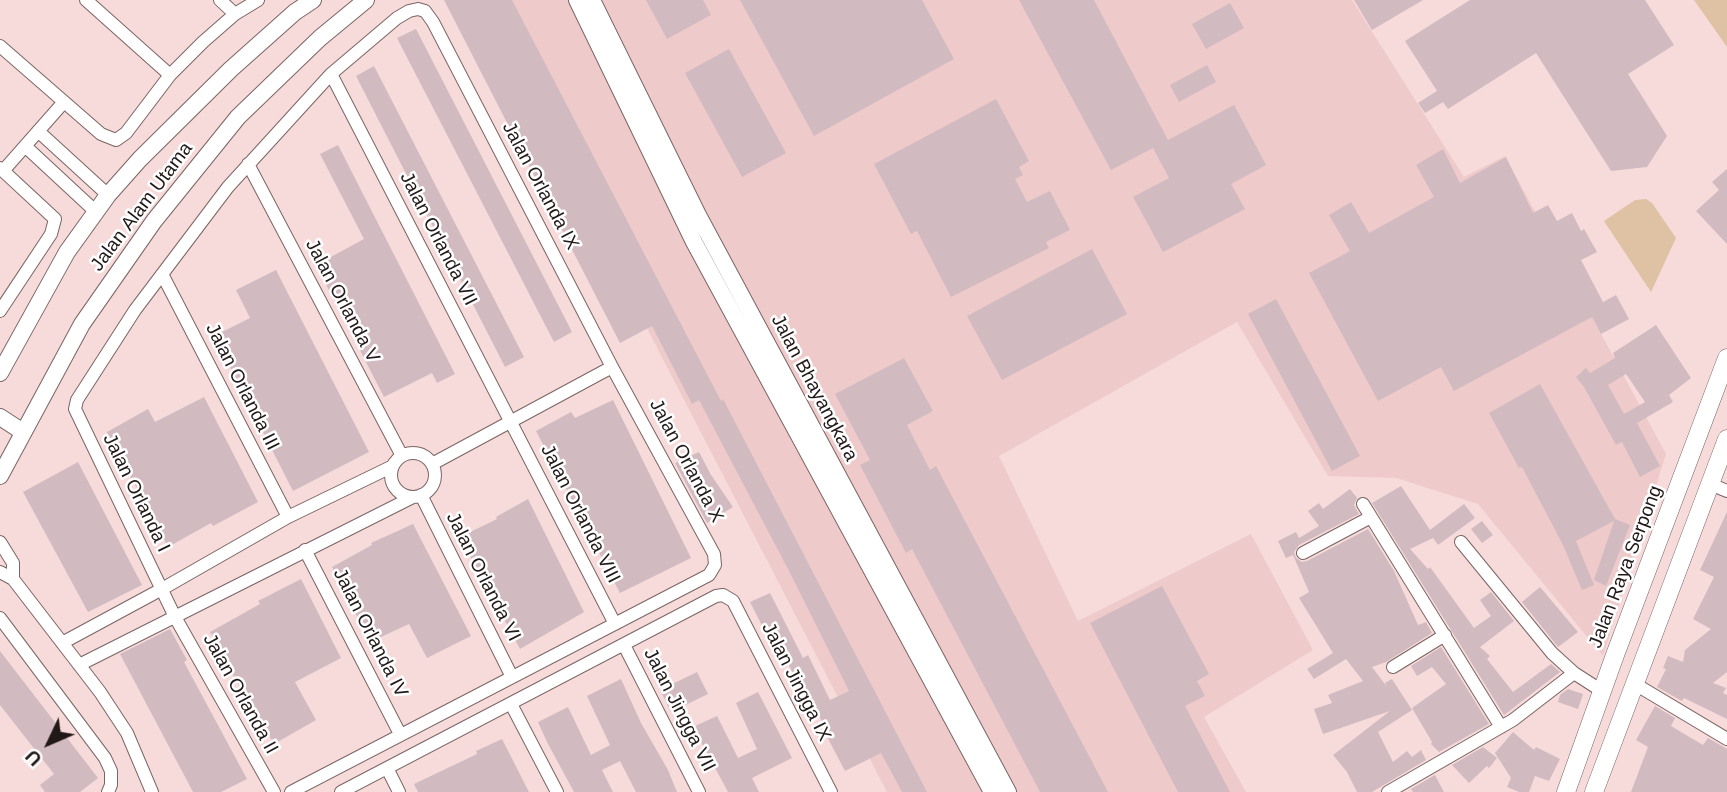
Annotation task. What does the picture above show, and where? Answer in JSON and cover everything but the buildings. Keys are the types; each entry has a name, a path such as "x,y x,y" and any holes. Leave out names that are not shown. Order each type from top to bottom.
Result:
{"main road":[{"name":"Jalan Alam Utama","path":"0,373 67,252 108,195 140,159 231,69 295,12 313,0"},
{"name":"Jalan Alam Utama","path":"0,476 82,324 154,221 238,117 320,38 366,0"},
{"name":"Jalan Bhayangkara","path":"577,0 694,242 992,792"},
{"name":"Jalan Bhayangkara","path":"592,0 698,215 1008,792"},
{"name":"Jalan Raya Serpong","path":"1566,792 1727,358"},
{"path":"0,417 23,432"},
{"path":"1594,792 1727,439"}],"street":[{"path":"86,0 170,75"},
{"path":"220,0 235,14"},
{"path":"0,46 101,134 116,140 126,133 170,75 235,14 258,0"},
{"name":"Jalan Orlanda IX","path":"331,74 397,18 409,11 425,11 612,367"},
{"path":"162,274 247,164 331,74"},
{"name":"Jalan Orlanda VII","path":"331,74 512,421"},
{"path":"0,311 4,295 51,234 55,219 2,170 63,103"},
{"path":"38,131 108,195"},
{"path":"25,146 95,211"},
{"name":"Jalan Orlanda V","path":"247,164 398,461"},
{"name":"Jalan Orlanda I","path":"162,274 135,310 78,400 75,413 175,617"},
{"name":"Jalan Orlanda III","path":"162,274 288,517"},
{"path":"432,464 612,367"},
{"name":"Jalan Orlanda X","path":"612,367 714,554 715,565 709,575 615,624"},
{"name":"Jalan Orlanda VIII","path":"512,421 615,624"},
{"path":"62,643 409,453 422,455 432,464 435,479 427,492 305,550 79,666"},
{"path":"398,461 391,472 394,485 400,491 417,496"},
{"path":"1710,484 1727,491"},
{"name":"Jalan Orlanda VI","path":"417,496 512,677"},
{"path":"1363,504 1501,727"},
{"path":"1303,553 1371,517"},
{"path":"0,542 13,563 13,579"},
{"path":"1461,542 1552,653 1574,673 1602,691"},
{"name":"Jalan Orlanda IV","path":"305,550 400,734"},
{"path":"0,572 13,579 100,692 127,733 152,792"},
{"name":"Jalan Jingga IX","path":"624,645 716,596 723,595 733,601 831,792"},
{"name":"Jalan Orlanda II","path":"175,617 273,791"},
{"path":"0,618 105,758 111,771 110,789"},
{"path":"291,792 615,624"},
{"path":"1393,667 1445,635"},
{"path":"341,792 624,645"},
{"name":"Jalan Jingga VII","path":"624,645 699,792"},
{"path":"1388,792 1501,727 1574,673"},
{"path":"1634,684 1727,739"},
{"path":"511,704 557,792"},
{"path":"387,768 399,792"}],"shaded area":[{"path":"477,0 1352,0 1464,177 1505,156 1666,454 1603,656 1478,504 1396,478 1328,476 1237,322 999,456 1078,621 1251,534 1313,650 1204,717 1246,792 887,792"},
{"path":"1694,0 1727,0 1727,47"},
{"path":"1646,199 1652,203 1676,238 1651,292 1604,221 1635,200"}]}
